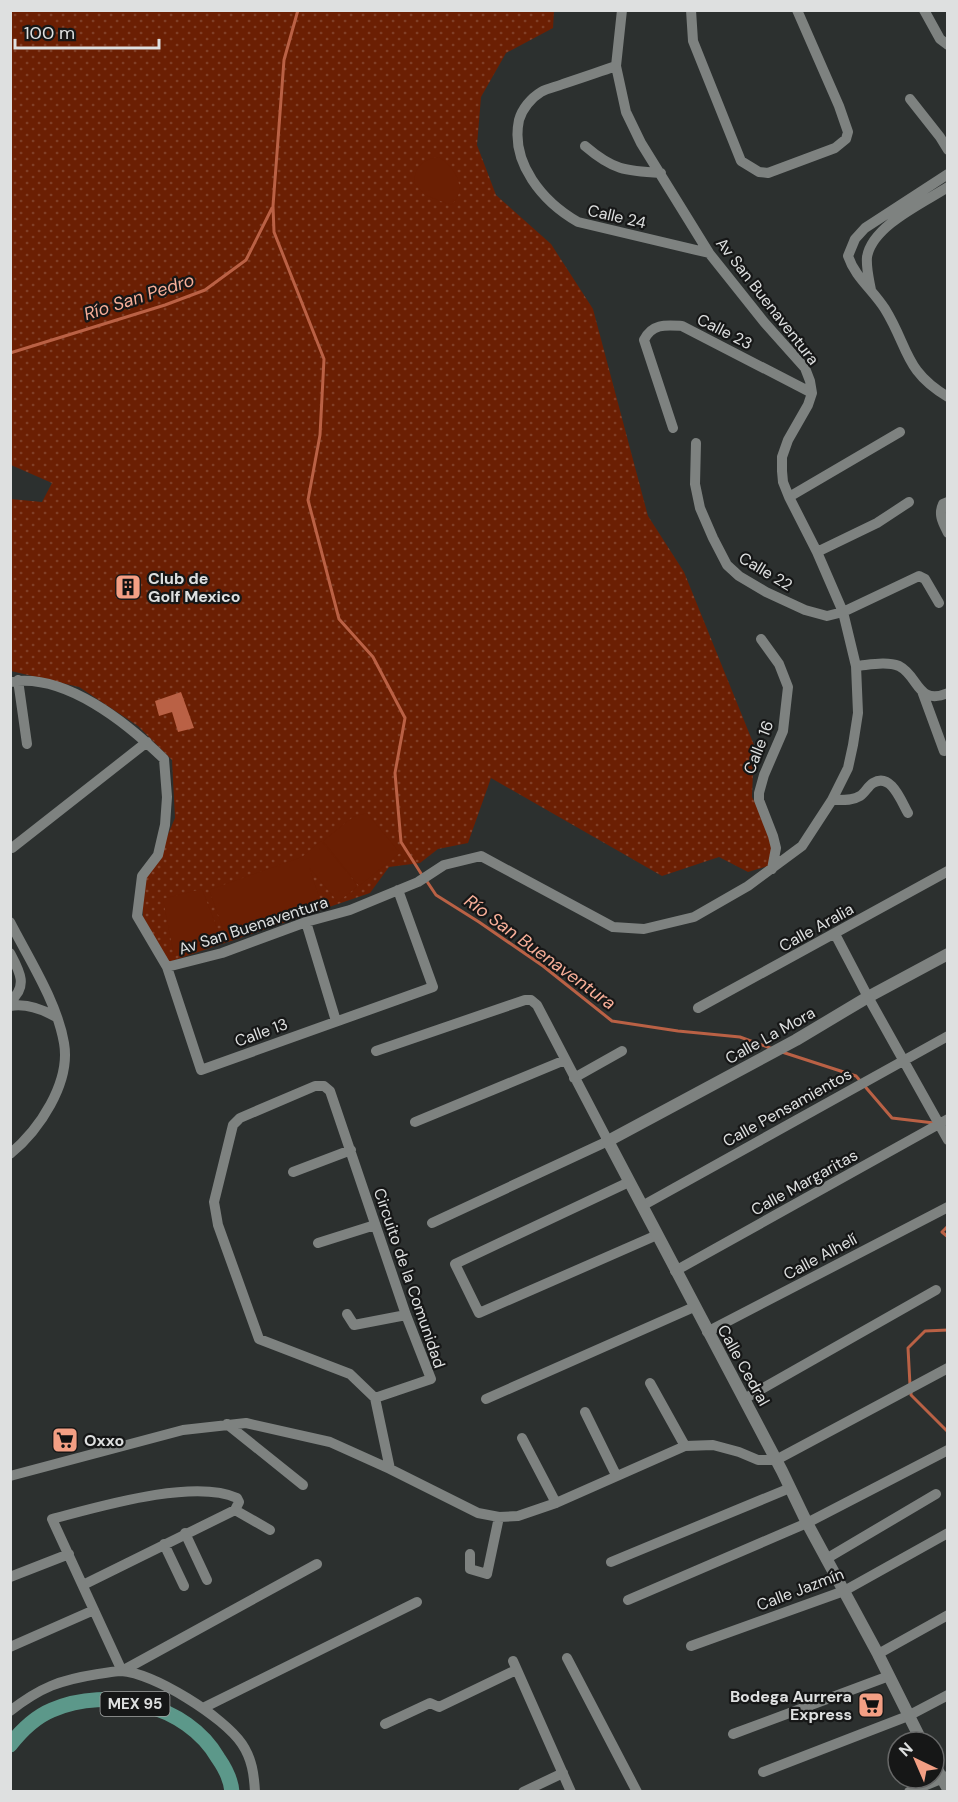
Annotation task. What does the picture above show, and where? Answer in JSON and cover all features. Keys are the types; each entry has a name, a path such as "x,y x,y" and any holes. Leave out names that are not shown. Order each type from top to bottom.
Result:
{"main road":[{"name":"MEX 95","path":"10,1745 17,1736 52,1710 80,1702 117,1700 152,1707 174,1716 206,1739 226,1770 232,1791"}],"street":[{"name":"Av San Buenaventura","path":"622,10 616,66 626,112 641,143 709,253 764,322 805,368 812,393"},
{"path":"691,10 693,41 741,161 759,172 768,173 835,148 846,139 848,132 798,10"},
{"path":"924,10 940,39 948,45"},
{"name":"Calle 24","path":"616,66 541,92 529,102 520,115 517,131 518,152 529,175 548,199 564,214 578,222 709,253"},
{"path":"910,99 948,150"},
{"path":"585,146 614,167 636,172 661,173"},
{"path":"948,174 866,228 855,239 848,256 851,265 884,308 916,371 929,386 948,397"},
{"path":"871,290 867,256 875,237 884,228 948,187"},
{"name":"Calle 23","path":"673,428 644,340 647,333 663,325 682,326 812,393"},
{"path":"772,869 802,846 832,800 848,768 858,713 856,666 843,612 783,482 782,458 788,440 808,405 812,393"},
{"path":"789,497 900,432"},
{"name":"Calle 22","path":"696,443 695,484 700,508 727,565 739,576 766,592 805,610 827,616 843,612"},
{"path":"817,552 871,526 909,502"},
{"path":"948,502 943,504 941,509 941,518 948,533"},
{"path":"843,612 919,576 925,579 939,603"},
{"name":"Calle 16","path":"761,639 778,664 788,687 783,731 762,780 759,793 759,800 776,848 772,869"},
{"path":"856,666 886,663 900,667 928,696 937,698 948,693"},
{"name":"Av San Buenaventura","path":"14,681 38,681 68,690 124,723 164,759 167,797 165,825 158,855 142,876 138,916 167,967 222,954 306,922 350,910 418,882 444,865 481,856 613,927 644,929 694,917 748,886 772,869"},
{"path":"14,681 27,744"},
{"path":"922,691 944,752"},
{"path":"12,848 147,742"},
{"path":"832,800 852,799 862,795 871,784 879,780 894,787 908,813"},
{"name":"Calle Aralia","path":"698,1008 948,871"},
{"name":"Calle 13","path":"167,967 201,1070 433,987 398,890"},
{"path":"10,921 45,990 65,1046 61,1076 45,1115 27,1138 10,1154"},
{"path":"306,922 336,1021"},
{"path":"835,934 948,1140"},
{"path":"10,953 21,976 21,985 18,994 10,1004"},
{"name":"Calle La Mora","path":"608,1141 796,1041 868,997 948,954"},
{"name":"Calle Cedral","path":"376,1051 525,1000 531,1000 537,1005 807,1523 878,1654 916,1730"},
{"path":"10,1004 45,1010 56,1017"},
{"name":"Calle Pensamientos","path":"642,1206 948,1036"},
{"path":"574,1078 622,1052"},
{"path":"415,1122 565,1060"},
{"name":"Circuito de la Comunidad","path":"315,1086 324,1086 330,1091 351,1150 406,1315 431,1379 375,1398 350,1374 259,1339 218,1225 214,1202 233,1125 240,1118 315,1086"},
{"name":"Calle Margaritas","path":"675,1270 939,1124"},
{"path":"432,1223 608,1141"},
{"path":"293,1172 351,1150"},
{"path":"629,1182 455,1264 479,1313 657,1235"},
{"name":"Calle Alhelí","path":"707,1332 947,1207"},
{"path":"318,1243 375,1226"},
{"path":"744,1399 936,1290"},
{"path":"486,1400 694,1307"},
{"path":"346,1314 354,1324 406,1315"},
{"path":"10,1476 183,1430 246,1423 330,1442 390,1469 478,1514 499,1517 518,1516 556,1503 686,1446 713,1445 758,1460 776,1460 948,1368"},
{"path":"650,1383 686,1446"},
{"path":"375,1398 390,1469"},
{"path":"585,1412 616,1475"},
{"path":"227,1424 303,1485"},
{"path":"522,1437 556,1503"},
{"path":"628,1600 807,1523 948,1450"},
{"path":"611,1563 790,1488"},
{"path":"237,1506 237,1498 230,1494 191,1492 134,1498 52,1519 122,1671 162,1684 203,1708 241,1743 254,1767 255,1791"},
{"path":"826,1558 936,1494"},
{"path":"237,1506 270,1530"},
{"path":"83,1585 237,1506"},
{"path":"470,1554 470,1569 487,1574 499,1517"},
{"path":"185,1533 207,1580"},
{"name":"Calle Jazmín","path":"691,1646 844,1591 948,1533"},
{"path":"164,1544 184,1586"},
{"path":"10,1577 69,1554"},
{"path":"10,1711 33,1694 58,1683 122,1671 317,1564"},
{"path":"203,1708 417,1602"},
{"path":"10,1647 94,1610"},
{"path":"878,1654 948,1615"},
{"path":"567,1658 636,1791"},
{"path":"385,1724 430,1703 439,1707 515,1665 571,1791"},
{"path":"733,1734 889,1676"},
{"path":"763,1772 908,1716 948,1695"},
{"path":"523,1791 563,1773"}],"shaded area":[{"path":"11,11 554,11 553,28 506,53 481,97 477,145 496,195 551,244 593,309 648,516 684,572 754,745 752,797 770,832 774,851 768,866 748,872 719,857 662,876 491,778 468,843 438,849 420,863 389,867 370,893 169,962 143,917 141,880 160,853 175,818 172,760 138,726 79,687 11,671 11,499 42,502 52,483 11,465"},
{"path":"438,157 450,166 458,179 459,192 451,205 425,195 414,183 418,168 428,160"},
{"path":"181,692 194,728 178,732 172,712 159,716 155,701"},
{"path":"367,813 400,853 359,886 323,841 353,817"},
{"path":"321,841 358,886 338,902 309,867 323,909 228,942 209,890 302,857"},
{"path":"202,889 222,941 174,956 163,899"}],"waterway":[{"name":"Río San Buenaventura","path":"298,10 284,60 273,206 274,232 324,359 320,435 308,500 339,619 373,657 405,718 395,773 401,842 422,875"},
{"name":"Río San Pedro","path":"10,353 165,305 205,290 246,260 272,208"},
{"name":"Río San Buenaventura","path":"426,880 436,895 543,966 612,1021 740,1037 773,1049"},
{"name":"Río San Buenaventura","path":"782,1052 856,1076 892,1118 934,1123"},
{"name":"Río San Buenaventura","path":"948,1226 942,1232 948,1237"},
{"name":"Río San Buenaventura","path":"910,1385 908,1348 925,1331 948,1330"},
{"name":"Río San Buenaventura","path":"911,1392 911,1395 948,1432"}],"place":[{"name":"Club de Golf Mexico","path":"128,587"},
{"name":"Oxxo","path":"65,1440"},
{"name":"Bodega Aurrera Express","path":"871,1705"}]}
